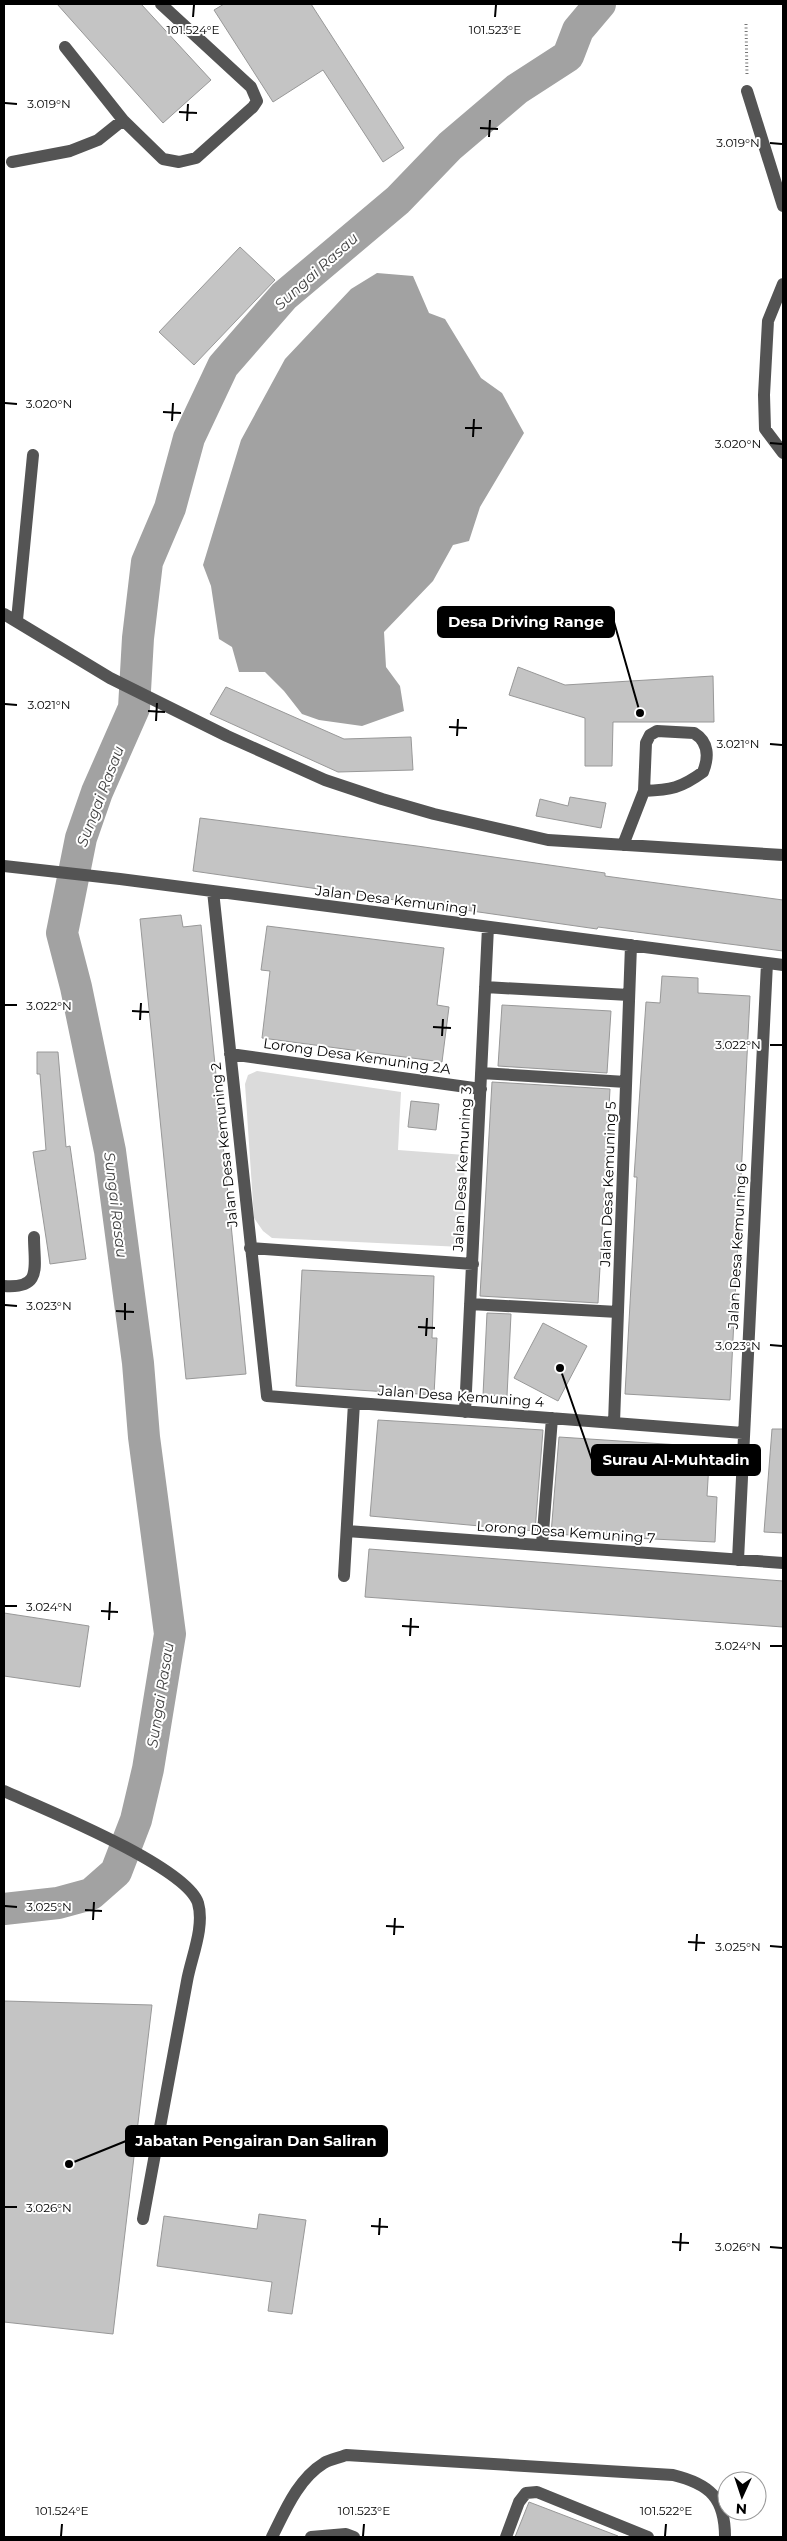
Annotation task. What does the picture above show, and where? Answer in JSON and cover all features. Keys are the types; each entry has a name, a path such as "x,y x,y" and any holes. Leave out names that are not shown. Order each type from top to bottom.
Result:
{"street":[{"path":"65,47 124,120 163,159 179,162 196,158 257,101 251,87 161,4"},
{"path":"747,91 783,206"},
{"path":"12,162 70,151 98,140 124,120"},
{"path":"783,284 768,320 764,395 765,428 783,453"},
{"path":"17,620 33,455"},
{"path":"4,614 17,620 110,678 324,780 382,799 548,840 783,854"},
{"path":"623,845 644,791 646,743 650,735 657,731 694,733 699,736 708,751 703,772 685,785 673,790 644,791"},
{"name":"Jalan Desa Kemuning 1","path":"4,866 120,879 783,965"},
{"name":"Jalan Desa Kemuning 2","path":"213,891 267,1396"},
{"name":"Jalan Desa Kemuning 3","path":"466,1412 488,927"},
{"name":"Jalan Desa Kemuning 5","path":"614,1423 631,945"},
{"name":"Jalan Desa Kemuning 6","path":"738,1560 767,963"},
{"path":"485,987 629,995"},
{"name":"Lorong Desa Kemuning 2A","path":"230,1054 480,1089"},
{"path":"481,1073 626,1082"},
{"path":"4,1286 19,1288 29,1284 34,1276 34,1237"},
{"path":"250,1248 473,1264"},
{"path":"470,1304 618,1312"},
{"name":"Jalan Desa Kemuning 4","path":"267,1396 743,1433"},
{"path":"344,1576 354,1403"},
{"path":"542,1546 552,1418"},
{"name":"Lorong Desa Kemuning 7","path":"347,1531 783,1563"},
{"path":"4,1791 83,1826 154,1862 189,1890 198,1903 200,1923 143,2219"},
{"path":"272,2537 304,2480 324,2463 346,2455 673,2475 695,2480 708,2489 719,2502 725,2518 726,2537"},
{"path":"506,2537 519,2502 526,2493 537,2492 648,2537"},
{"path":"311,2537 346,2534 354,2537"}],"path":[{"path":"746,24 747,91"}],"shaded area":[{"path":"377,273 413,276 429,313 445,319 481,378 502,393 524,433 480,507 469,541 453,545 433,581 384,632 386,667 400,686 404,711 362,726 319,720 302,714 284,691 265,672 239,672 232,647 219,639 211,586 203,565 241,440 285,359 351,289"},
{"path":"257,1071 401,1092 398,1150 465,1155 462,1247 272,1238 263,1231 254,1218 245,1084 248,1075"}],"building":[{"path":"57,4 141,4 211,80 163,123"},
{"path":"224,4 311,4 404,148 383,162 323,70 273,102 214,10"},
{"path":"240,247 275,280 194,365 159,332"},
{"path":"518,667 565,685 713,676 714,722 613,722 612,766 585,766 585,718 509,695"},
{"path":"226,687 344,739 411,737 413,770 338,772 210,714"},
{"path":"570,797 606,803 601,828 536,816 540,799 568,806"},
{"path":"200,818 417,846 605,873 605,876 783,900 783,951 598,927 597,929 193,871"},
{"path":"181,915 183,927 201,925 246,1374 186,1379 140,919"},
{"path":"267,926 444,948 437,1005 449,1007 442,1062 262,1038 270,971 261,970"},
{"path":"662,976 698,978 698,993 750,996 730,1400 625,1394 637,1177 634,1177 646,1002 660,1003"},
{"path":"502,1005 611,1011 607,1073 498,1066"},
{"path":"37,1052 58,1052 66,1147 70,1146 86,1259 50,1264 33,1152 46,1150 40,1074 37,1074"},
{"path":"492,1082 610,1089 598,1303 480,1296"},
{"path":"411,1101 439,1104 436,1130 408,1127"},
{"path":"302,1270 434,1276 432,1338 437,1338 434,1395 296,1386"},
{"path":"487,1313 511,1314 507,1396 483,1395"},
{"path":"543,1323 587,1346 558,1401 514,1378"},
{"path":"378,1420 543,1430 535,1531 370,1516"},
{"path":"772,1429 783,1429 783,1533 764,1532"},
{"path":"559,1437 710,1447 707,1496 717,1497 715,1542 551,1534"},
{"path":"369,1549 783,1581 783,1627 365,1597"},
{"path":"4,1613 89,1626 80,1687 4,1676"},
{"path":"4,2001 152,2005 113,2334 4,2322"},
{"path":"259,2214 306,2220 292,2314 268,2311 272,2282 157,2266 164,2216 257,2229"},
{"path":"529,2502 618,2536 618,2537 515,2537"}],"waterway":[{"name":"Sungai Rasau","path":"4,1909 58,1903 91,1894 116,1872 136,1820 148,1769 170,1634 144,1437 138,1363 110,1151 76,987 62,933 81,838 97,792 134,708 138,638 147,562 170,508 189,438 223,366 284,296 398,200 450,146 517,89 568,56 578,30 600,4"}],"place":[{"name":"Desa Driving Range","path":"640,713"},
{"name":"Surau Al-Muhtadin","path":"560,1368"},
{"name":"Jabatan Pengairan Dan Saliran","path":"69,2164"}]}
